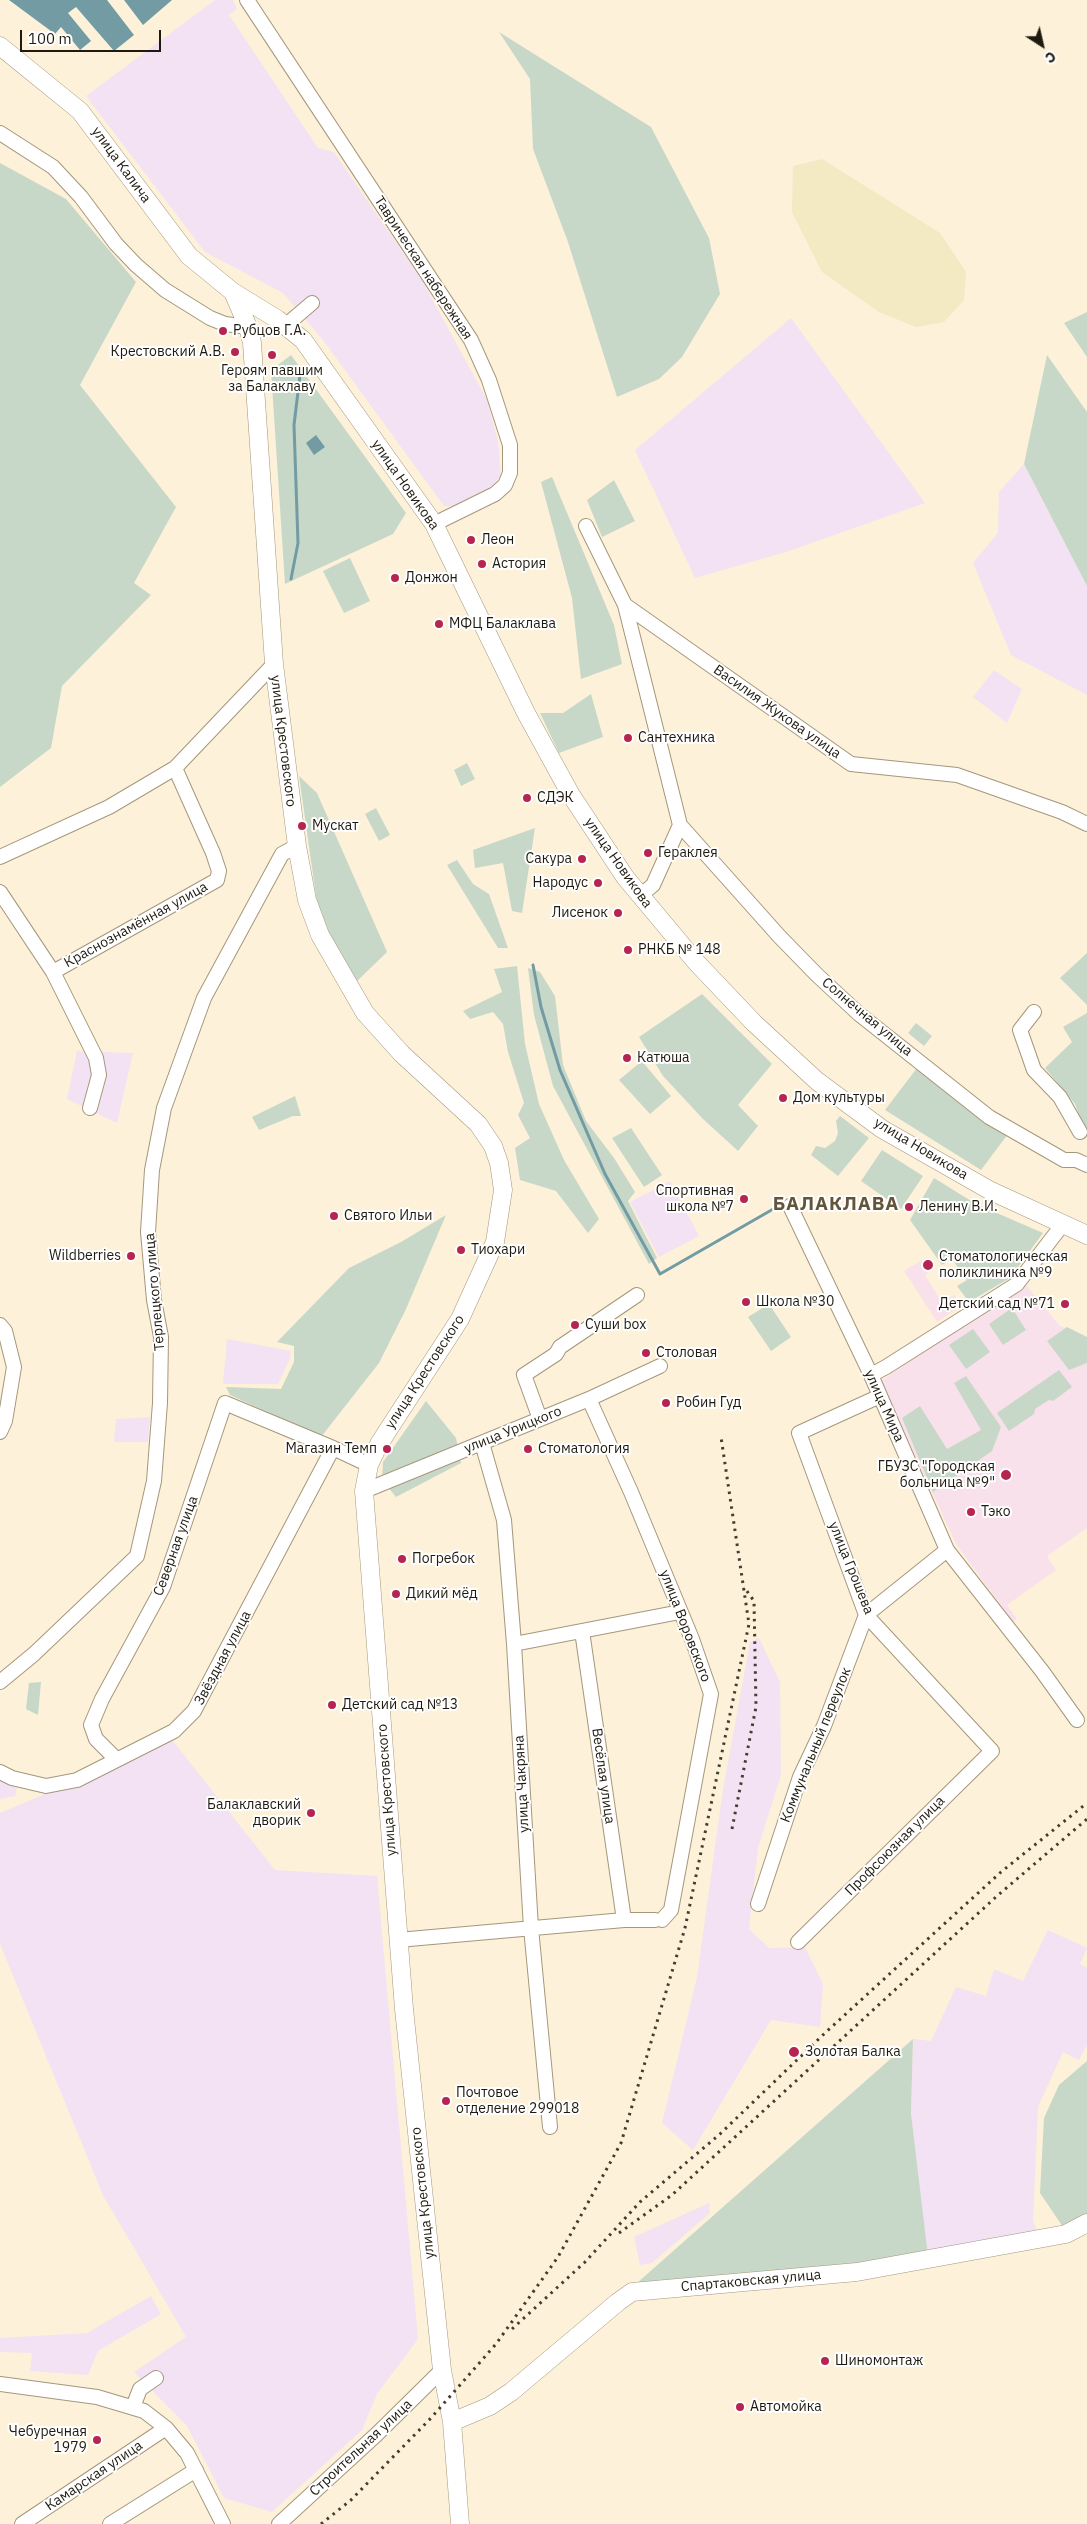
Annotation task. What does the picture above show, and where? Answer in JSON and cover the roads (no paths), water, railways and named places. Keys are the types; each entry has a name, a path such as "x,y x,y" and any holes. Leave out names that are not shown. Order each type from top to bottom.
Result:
{"main road":[{"name":"улица Калича","path":"0,46 80,111 189,256 233,292"},
{"name":"улица Новикова","path":"233,292 303,340 434,524 526,712 571,795 625,877 696,962 754,1023 817,1081 882,1129 991,1190 1087,1235"},
{"name":"улица Крестовского","path":"233,292 250,335 274,664 297,846 307,900 320,935 365,1013 402,1054 478,1124 494,1146 502,1181 500,1210 494,1242 460,1319 378,1444 369,1466 364,1490 398,1940 442,2370 452,2422 460,2524"},
{"path":"250,335 262,323 271,322 285,326"},
{"name":"Спартаковская улица","path":"452,2422 490,2406 511,2392 632,2292 857,2272 1066,2234 1087,2223"}],"street":[{"name":"Таврическая набережная","path":"247,0 471,340 489,380 510,445 510,474 505,485 495,494 434,524"},
{"path":"0,133 53,167 75,190 116,244 136,266 166,290 210,318 250,335"},
{"path":"285,326 312,303"},
{"path":"586,526 625,605 680,825 654,885 640,896"},
{"name":"Василия Жукова улица","path":"625,605 851,764 957,776 1062,812 1087,824"},
{"path":"0,857 109,807 175,768 274,664"},
{"name":"Краснознамённая улица","path":"90,1108 99,1075 96,1058 53,972 216,880 219,871 213,853 175,768"},
{"name":"Солнечная улица","path":"680,825 779,936 817,976 859,1014 989,1117 1064,1160 1076,1160 1087,1166"},
{"name":"Терлецкого улица","path":"0,1682 34,1654 137,1556 154,1481 160,1403 161,1337 154,1300 148,1232 152,1170 164,1108 204,998 282,854 297,846"},
{"path":"0,892 53,972"},
{"path":"1034,1012 1020,1030 1034,1070 1060,1097 1080,1132"},
{"name":"улица Мира","path":"790,1206 871,1375 947,1550 1037,1665 1077,1720"},
{"path":"871,1375 1017,1284 1063,1224"},
{"path":"540,1419 524,1375 556,1354 560,1347 637,1295"},
{"path":"0,1325 5,1331 14,1367 6,1420 0,1432"},
{"name":"улица Урицкого","path":"364,1490 588,1399 660,1366"},
{"name":"улица Грошева","path":"880,1396 799,1432 866,1615 992,1751"},
{"name":"улица Воровского","path":"588,1399 632,1492 711,1694 671,1910 658,1920 624,1920"},
{"name":"Северная улица","path":"116,1759 96,1739 91,1725 102,1699 164,1587 225,1403 333,1448"},
{"name":"улица Чакряна","path":"482,1443 504,1520 514,1644 531,1928 550,2127"},
{"path":"333,1448 369,1466"},
{"name":"Звёздная улица","path":"0,1772 12,1778 46,1786 77,1780 174,1731 194,1711 333,1448"},
{"path":"866,1615 947,1550"},
{"path":"514,1644 680,1612"},
{"name":"Коммунальный переулок","path":"758,1904 800,1777 824,1726 866,1615"},
{"name":"Весёлая улица","path":"582,1631 624,1920"},
{"name":"Профсоюзная улица","path":"798,1942 992,1751"},
{"path":"398,1940 624,1920"},
{"name":"Строительная улица","path":"279,2524 377,2434 442,2370"},
{"path":"133,2407 140,2389 156,2378"},
{"path":"0,2384 97,2397 133,2407 149,2414 166,2428 187,2453 223,2524"},
{"name":"Камарская улица","path":"22,2524 166,2428"},
{"path":"110,2524 196,2470"}],"water":[{"path":"9,0 107,0 134,35 114,51 76,7 68,13 91,41 80,50 61,27 55,34"},
{"path":"124,0 172,0 143,25"},
{"path":"316,435 325,447 314,455 306,443"}],"waterway":[{"path":"291,579 298,543 294,425 301,367"},
{"path":"533,965 541,1007 560,1070 605,1174 660,1274 782,1204"}],"railway":[{"path":"321,2524 351,2500 431,2418 496,2344 558,2257 621,2143 685,1928 749,1624 721,1437"},
{"path":"732,1829 756,1707 754,1601 744,1587"},
{"path":"512,2329 585,2262 640,2202 720,2134 825,2033 1001,1872 1087,1803"},
{"path":"619,2233 672,2195 997,1896 1087,1819"}],"place":[{"name":"Рубцов Г.А.","path":"223,331"},
{"name":"Крестовский А.В.","path":"235,352"},
{"name":"Героям павшим за Балаклаву","path":"272,355"},
{"name":"Леон","path":"471,540"},
{"name":"Астория","path":"482,564"},
{"name":"Донжон","path":"395,578"},
{"name":"МФЦ Балаклава","path":"439,624"},
{"name":"Сантехника","path":"628,738"},
{"name":"СДЭК","path":"527,798"},
{"name":"Мускат","path":"302,826"},
{"name":"Гераклея","path":"648,853"},
{"name":"Сакура","path":"582,859"},
{"name":"Народус","path":"598,883"},
{"name":"Лисенок","path":"618,913"},
{"name":"РНКБ № 148","path":"628,950"},
{"name":"Катюша","path":"627,1058"},
{"name":"Дом культуры","path":"783,1098"},
{"name":"Спортивная школа №7","path":"744,1199"},
{"name":"Ленину В.И.","path":"909,1207"},
{"name":"Святого Ильи","path":"334,1216"},
{"name":"Тиохари","path":"461,1250"},
{"name":"Wildberries","path":"131,1256"},
{"name":"Стоматологическая поликлиника №9","path":"928,1265"},
{"name":"Школа №30","path":"746,1302"},
{"name":"Детский сад №71","path":"1065,1304"},
{"name":"Суши box","path":"575,1325"},
{"name":"Столовая","path":"646,1353"},
{"name":"Робин Гуд","path":"666,1403"},
{"name":"Магазин Темп","path":"387,1449"},
{"name":"Стоматология","path":"528,1449"},
{"name":"ГБУЗС \"Городская больница №9\"","path":"1006,1475"},
{"name":"Тэко","path":"971,1512"},
{"name":"Погребок","path":"402,1559"},
{"name":"Дикий мёд","path":"396,1594"},
{"name":"Детский сад №13","path":"332,1705"},
{"name":"Балаклавский дворик","path":"311,1813"},
{"name":"Золотая Балка","path":"794,2052"},
{"name":"Почтовое отделение 299018","path":"446,2101"},
{"name":"Шиномонтаж","path":"825,2361"},
{"name":"Автомойка","path":"740,2407"},
{"name":"Чебуречная 1979","path":"97,2440"}],"district":[{"name":"БАЛАКЛАВА","path":"836,1205"}]}
